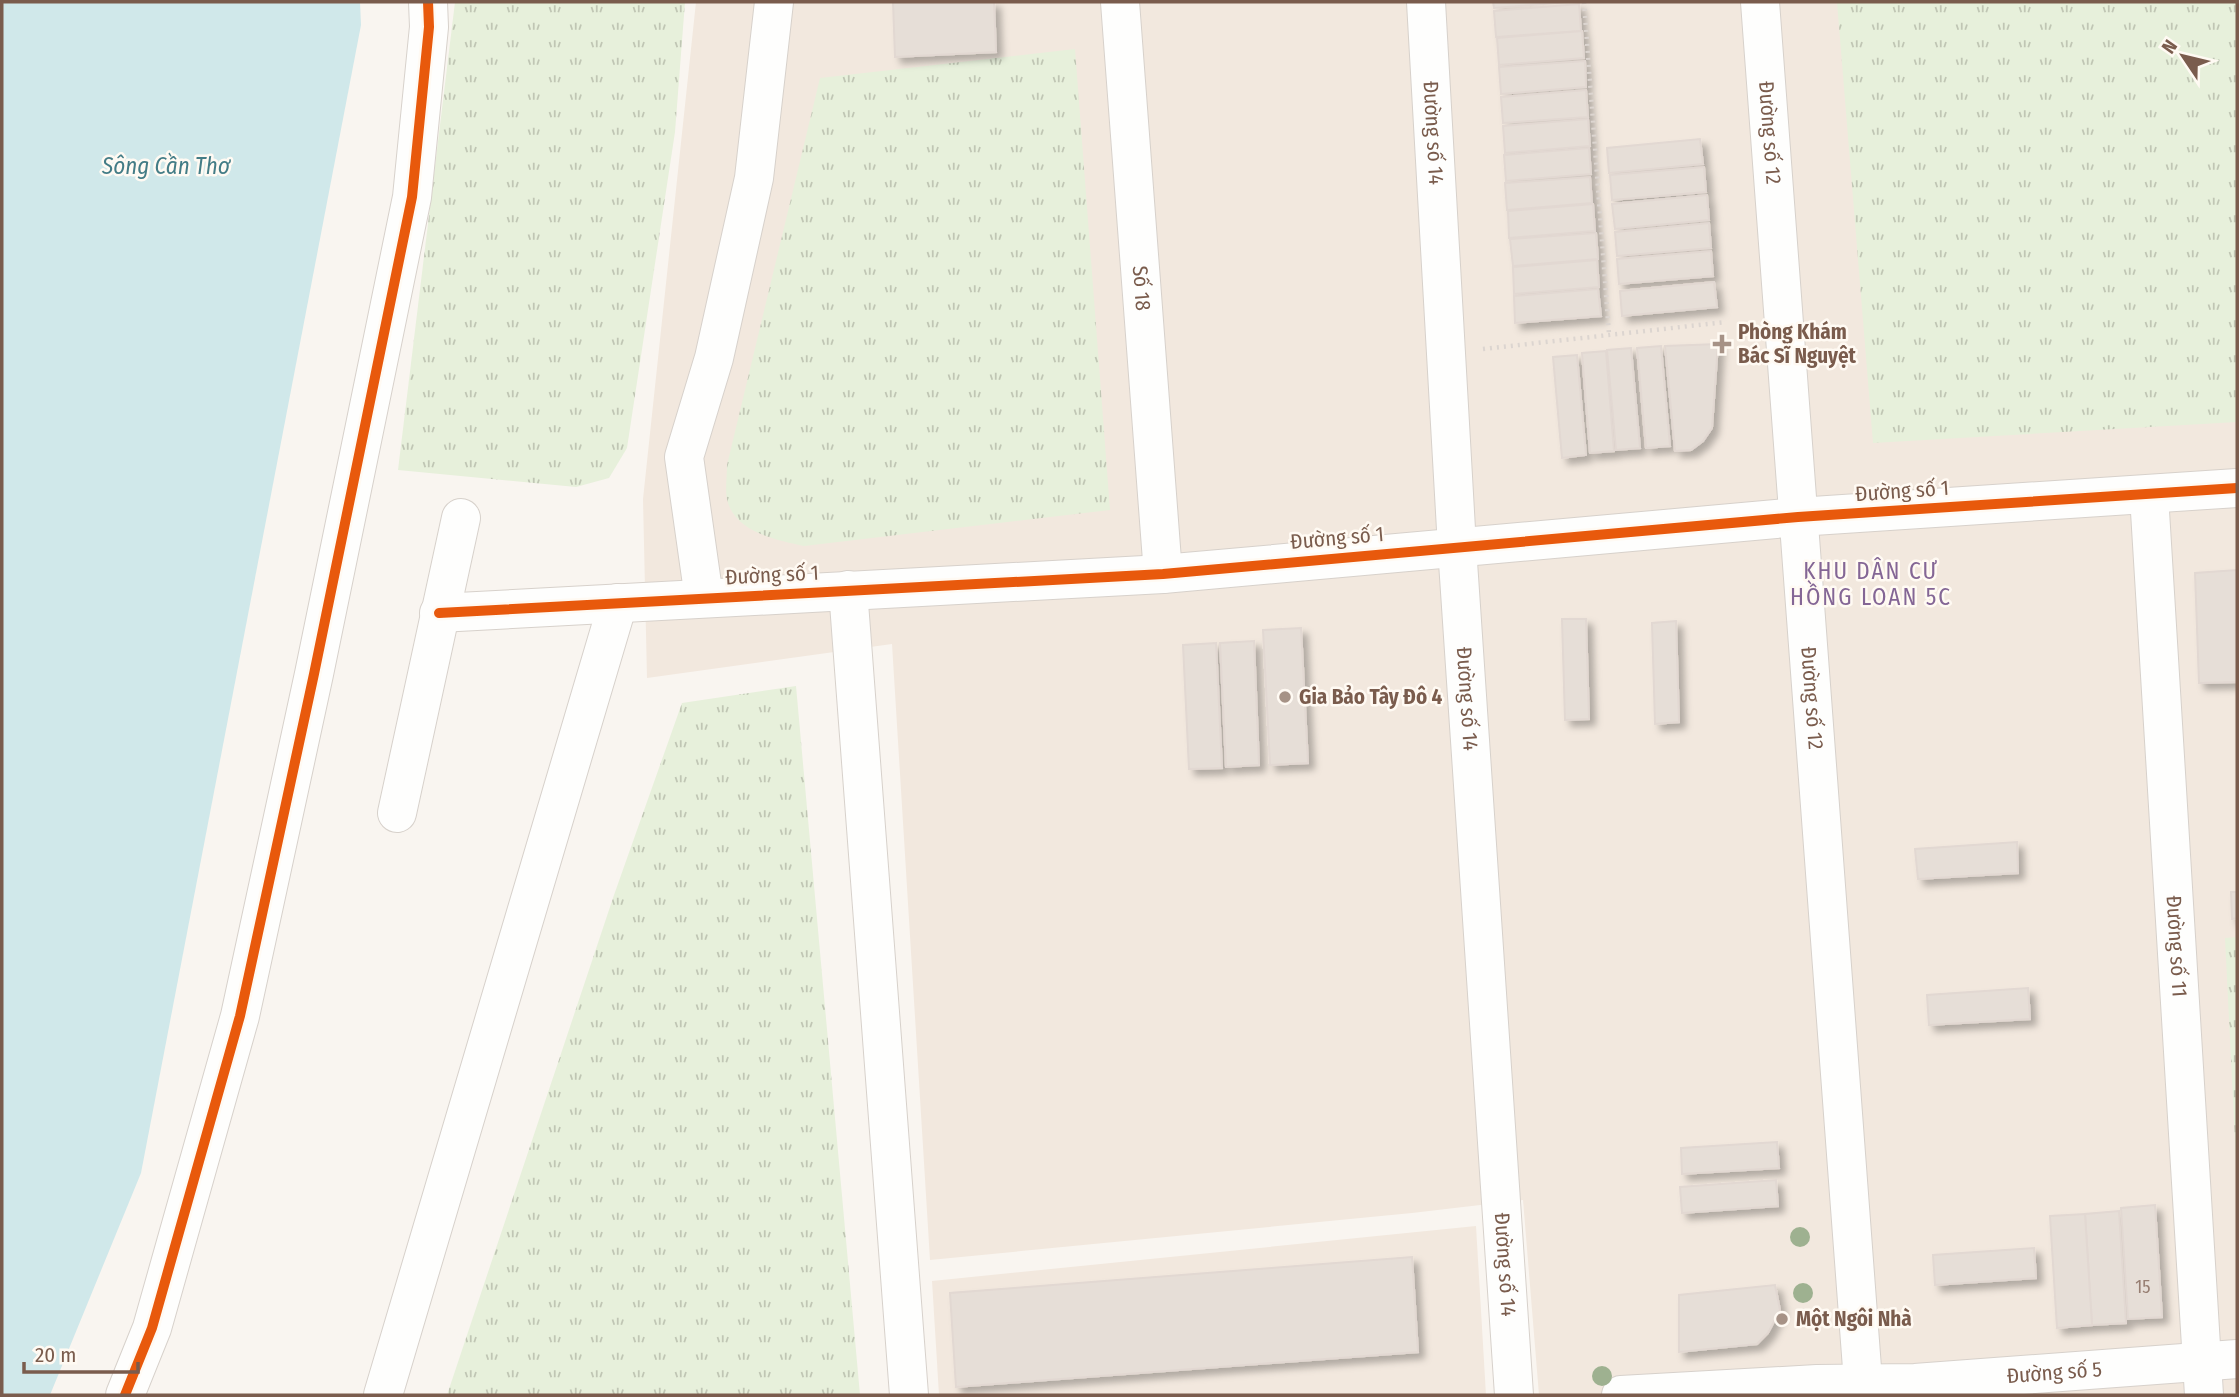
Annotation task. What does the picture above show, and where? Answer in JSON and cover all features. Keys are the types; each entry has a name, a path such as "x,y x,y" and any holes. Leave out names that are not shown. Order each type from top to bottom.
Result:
{"street":[{"path":"125,1395 152,1328 240,1016 314,674 412,197 429,27 428,2"},
{"path":"704,598 684,457 714,358 754,178 774,2"},
{"name":"Số 18","path":"1120,2 1163,574"},
{"name":"Đường số 14","path":"1426,2 1457,547 1514,1395"},
{"name":"Đường số 12","path":"1760,2 1863,1390"},
{"name":"Đường số 1","path":"439,613 1163,574 1798,517 2237,488"},
{"name":"Đường số 11","path":"2149,495 2214,1372"},
{"path":"397,813 461,518"},
{"path":"848,590 909,1395"},
{"path":"383,1395 618,603"},
{"name":"Đường số 5","path":"1621,1395 1817,1384 1863,1390 2214,1372"}],"path":[{"path":"1584,2 1609,334"},
{"path":"1472,350 1726,322"}],"shaded area":[{"name":"KHU DÂN CƯ HỒNG LOAN 5C","path":"696,2 2237,2 2237,1395 1539,1395 1523,1200 930,1260 892,644 647,678 643,499"},
{"path":"1476,1226 1486,1395 939,1395 932,1281"}],"green space":[{"path":"455,2 685,2 675,132 627,448 609,478 576,487 398,470"},
{"path":"1837,2 2237,2 2237,422 1873,443"},
{"path":"1075,49 1110,510 804,546 769,537 747,527 731,510 727,499 727,465 820,78"},
{"path":"796,686 860,1395 447,1395 614,895 682,703"},
{"path":"2237,937 2237,1181 2225,938"}],"water":[{"name":"Sông Cần Thơ","path":"2,2 360,2 361,25 141,1173 50,1395 2,1395"}],"building":[{"path":"893,2 994,2 996,52 895,57"},
{"path":"1493,2 1568,2 1494,8"},
{"path":"1579,4 1581,31 1496,37 1494,11"},
{"path":"1582,31 1584,58 1499,65 1497,38"},
{"path":"1585,61 1586,87 1501,94 1499,67"},
{"path":"1586,90 1588,117 1503,123 1501,97"},
{"path":"1588,119 1590,146 1505,153 1503,126"},
{"path":"1700,139 1703,164 1609,173 1607,148"},
{"path":"1589,148 1591,174 1506,181 1504,155"},
{"path":"1704,167 1706,192 1612,200 1610,175"},
{"path":"1590,177 1592,203 1507,210 1505,183"},
{"path":"1707,195 1709,220 1615,229 1612,204"},
{"path":"1593,204 1595,231 1509,238 1508,211"},
{"path":"1709,223 1711,248 1617,256 1615,232"},
{"path":"1596,233 1598,259 1513,266 1510,239"},
{"path":"1711,251 1713,276 1619,284 1617,259"},
{"path":"1597,260 1599,287 1514,294 1513,267"},
{"path":"1714,282 1717,307 1622,316 1620,291"},
{"path":"1598,289 1601,316 1515,323 1514,296"},
{"path":"1718,344 1712,428 1703,441 1691,450 1675,451 1665,346"},
{"path":"1661,346 1670,446 1646,448 1637,348"},
{"path":"1631,348 1640,448 1616,450 1607,350"},
{"path":"1606,351 1614,451 1590,453 1582,353"},
{"path":"1577,355 1586,455 1562,458 1553,357"},
{"path":"2237,570 2237,682 2199,683 2195,573"},
{"path":"1562,619 1586,619 1589,719 1565,720"},
{"path":"1676,621 1679,722 1655,724 1652,623"},
{"name":"Gia Bảo Tây Đô 4","path":"1301,628 1308,763 1270,765 1263,630"},
{"path":"1254,641 1259,765 1226,767 1220,643"},
{"path":"1216,643 1222,768 1189,769 1183,645"},
{"path":"2017,842 2018,873 1918,879 1915,849"},
{"path":"2231,892 2237,892 2237,918 2232,919"},
{"path":"2028,988 2030,1019 1929,1025 1927,995"},
{"path":"1777,1142 1779,1168 1682,1174 1681,1148"},
{"path":"1776,1180 1778,1206 1682,1213 1680,1187"},
{"path":"2155,1205 2162,1317 2128,1319 2121,1208"},
{"path":"2119,1211 2126,1323 2092,1325 2085,1214"},
{"path":"2085,1214 2092,1325 2057,1328 2050,1216"},
{"path":"2034,1248 2036,1278 1935,1285 1933,1255"},
{"path":"1412,1257 1418,1352 956,1387 950,1293"},
{"path":"1775,1285 1780,1310 1768,1333 1757,1344 1679,1352 1679,1295"}],"cycle path":[{"path":"125,1395 152,1328 240,1016 314,674 412,197 429,27 428,2"},
{"path":"439,613 1163,574 1798,517 2237,488"}],"place":[{"name":"Phòng Khám Bác Sĩ Nguyệt","path":"1722,344"},
{"name":"Gia Bảo Tây Đô 4","path":"1285,697"},
{"name":"Một Ngôi Nhà","path":"1782,1319"}],"district":[{"name":"KHU DÂN CƯ HỒNG LOAN 5C","path":"1871,584"}]}
